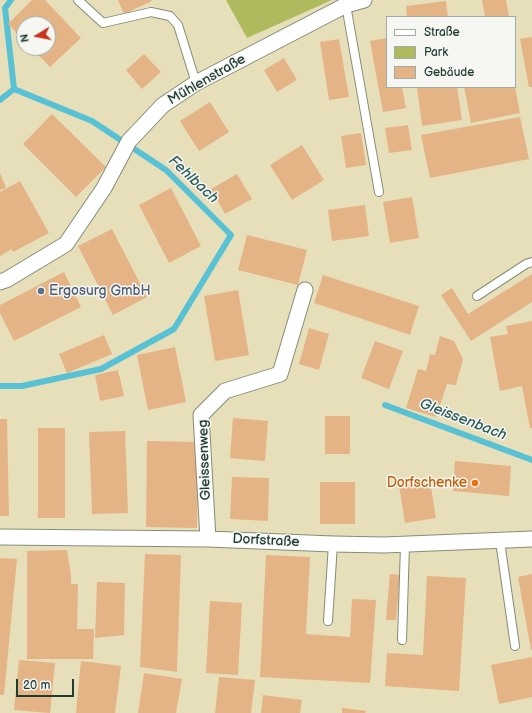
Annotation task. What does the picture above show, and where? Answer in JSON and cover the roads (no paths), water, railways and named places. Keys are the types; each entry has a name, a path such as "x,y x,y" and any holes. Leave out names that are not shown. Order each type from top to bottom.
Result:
{"street":[{"name":"Mühlenstraße","path":"0,282 6,280 66,244 104,188 126,145 163,105 196,83 346,5 364,0"},
{"name":"Gleissenweg","path":"208,539 201,415 225,390 280,374 305,290"},
{"name":"Dorfstraße","path":"0,537 208,539 332,544 405,545 532,538"}],"lane":[{"path":"78,0 103,23 151,12 170,16 178,25 196,83"},
{"path":"346,5 379,192"},
{"path":"477,296 526,264 532,262"},
{"path":"500,540 515,646"},
{"path":"328,621 332,544"},
{"path":"402,640 405,545"}],"waterway":[{"path":"0,100 14,89 5,8 11,0"},
{"name":"Fehlbach","path":"0,386 22,386 101,369 174,329 231,235 166,170 92,121 14,89"},
{"name":"Gleissenbach","path":"385,405 532,460"}],"place":[{"name":"Ergosurg GmbH","path":"41,291"},
{"name":"Dorfschenke","path":"475,483"}]}
